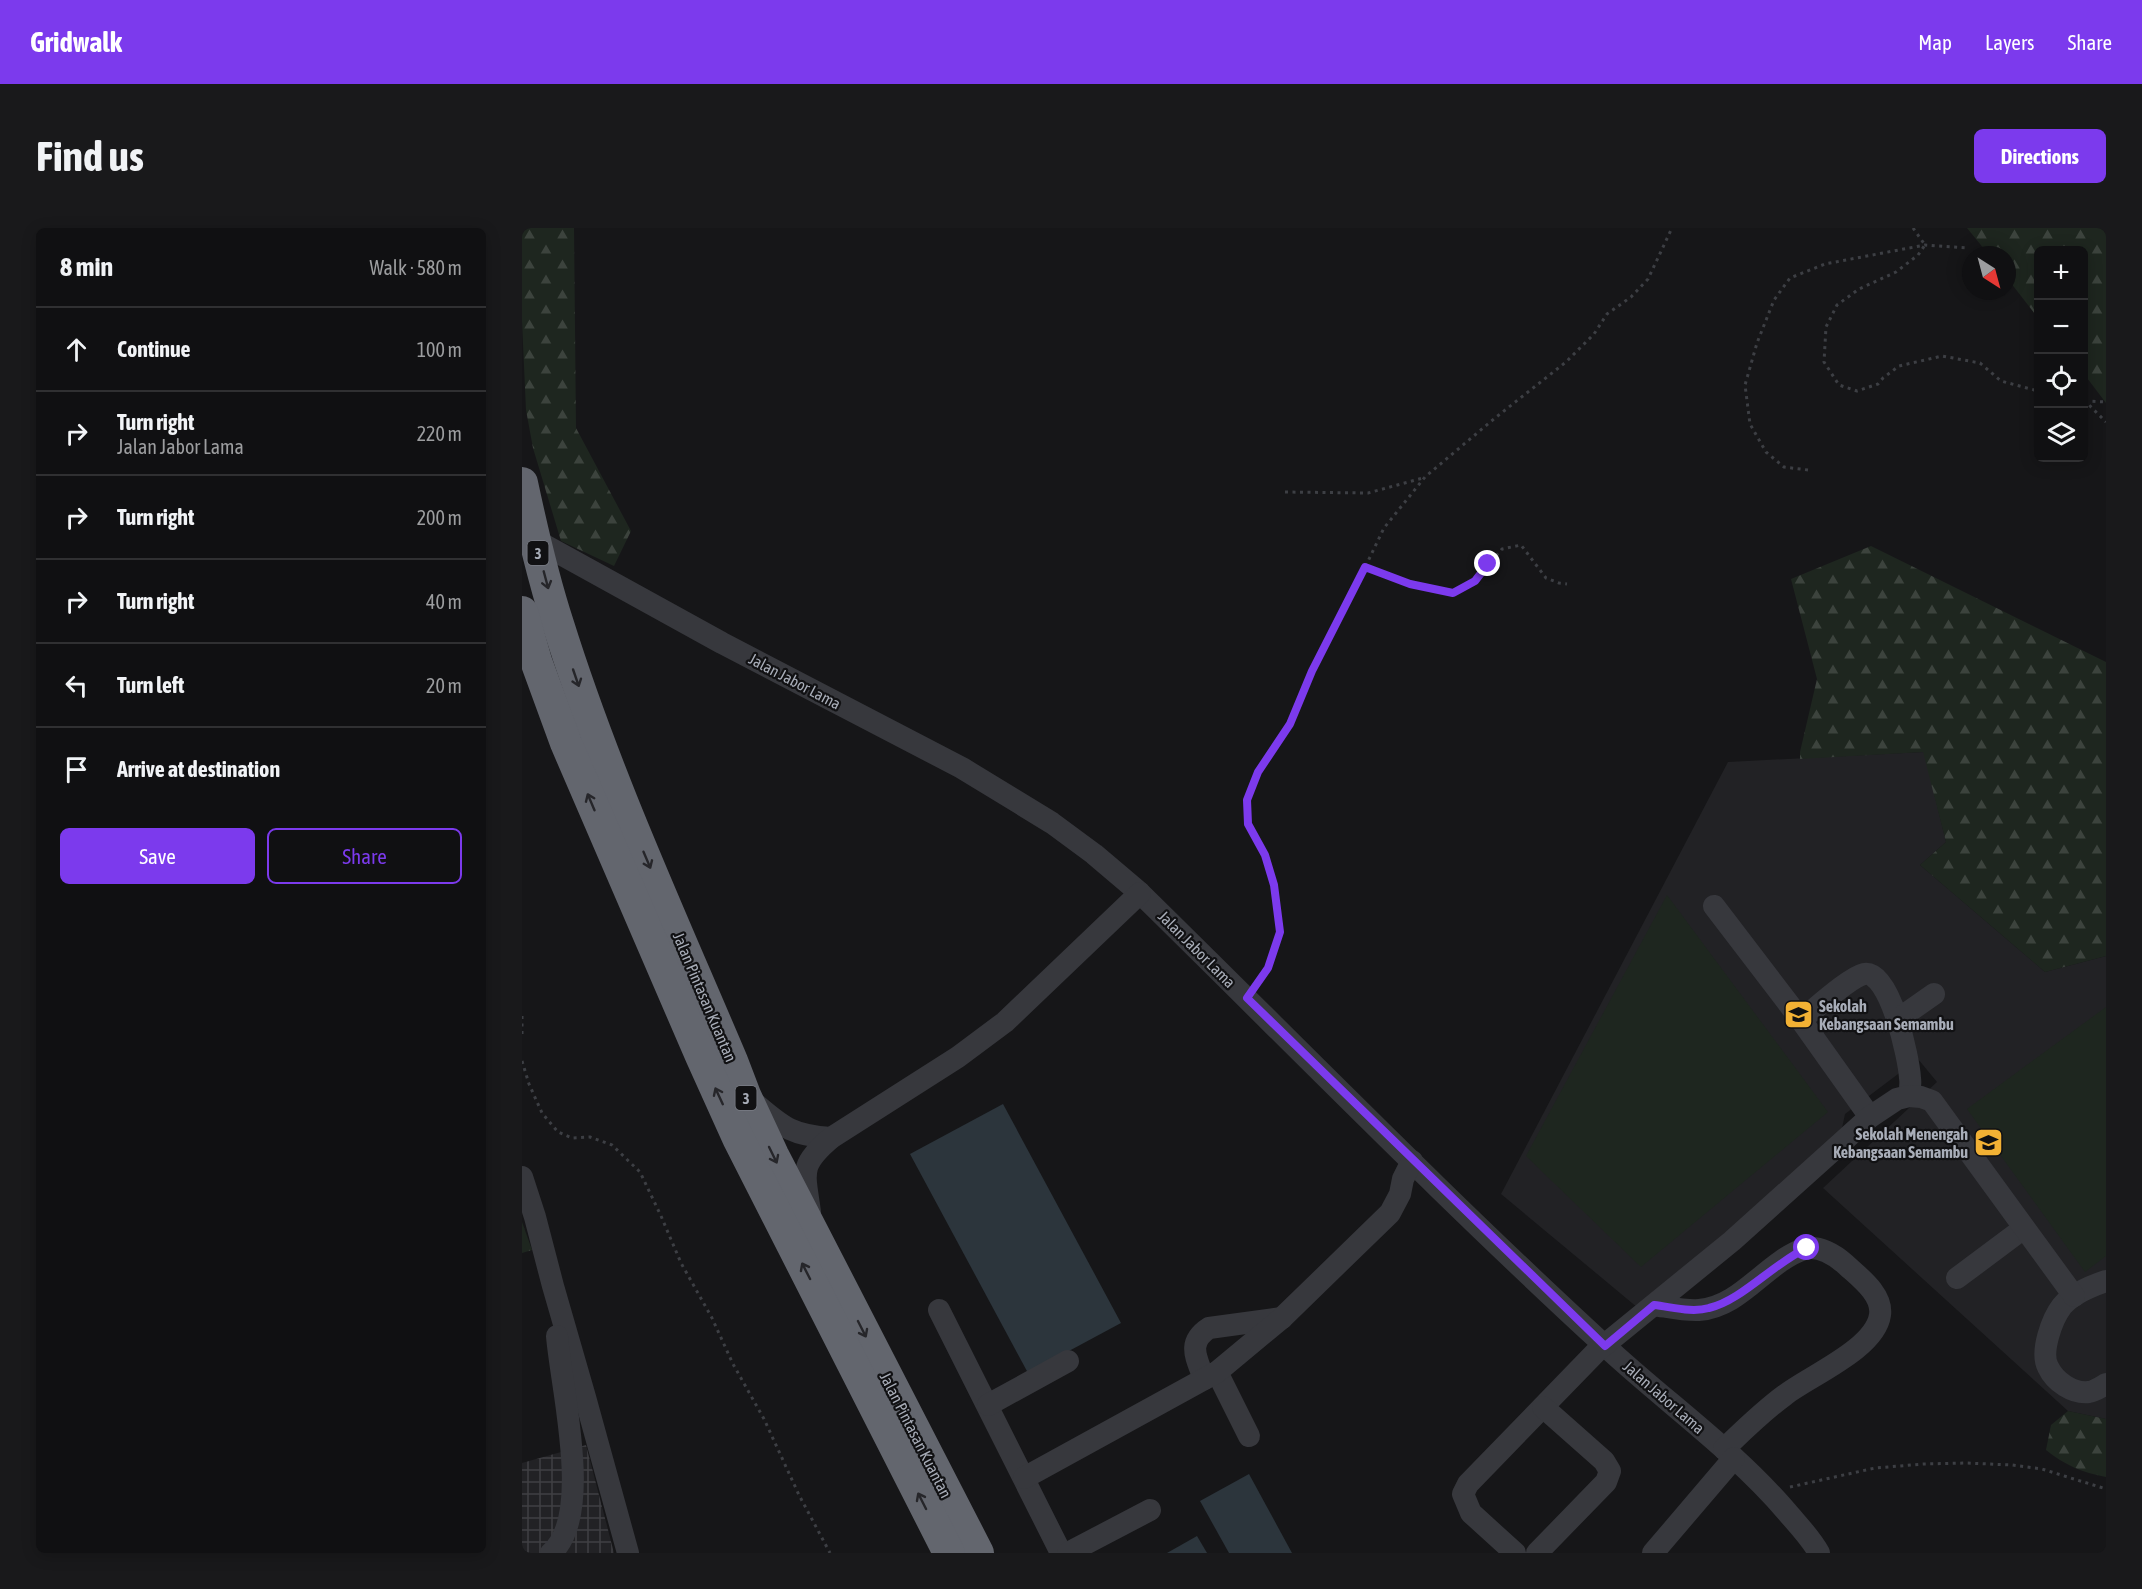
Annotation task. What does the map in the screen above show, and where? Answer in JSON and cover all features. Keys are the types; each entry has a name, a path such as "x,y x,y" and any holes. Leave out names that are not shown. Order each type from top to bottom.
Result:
{"highway":[{"name":"Jalan Pintasan Kuantan","path":"522,483 557,623 585,705 637,837 745,1095 814,1237 978,1553"},
{"name":"Jalan Pintasan Kuantan","path":"527,644 611,849 738,1138 948,1553"}],"street":[{"name":"Jalan Jabor Lama","path":"522,533 733,649 962,768 1052,823 1094,854 1140,892 1412,1161 1605,1346 1772,1494 1808,1536 1819,1553"},
{"path":"814,1237 805,1184 805,1169 816,1150 831,1138 958,1057 1005,1022 1140,892"},
{"path":"1714,906 1801,1020 1870,1117"},
{"path":"1801,1020 1853,980 1870,974 1879,982 1892,1001 1908,1060 1911,1080 1909,1096"},
{"path":"1897,1020 1934,994"},
{"path":"745,1095 789,1130 810,1136 831,1138"},
{"path":"1515,1553 1471,1513 1463,1494 1468,1484 1578,1369 1732,1240 1870,1117 1897,1099 1909,1096 1932,1101 2074,1296"},
{"path":"1024,1478 1211,1375 1253,1344 1390,1213 1400,1194 1402,1179 1412,1161"},
{"path":"522,1177 628,1553"},
{"path":"1957,1278 2024,1228"},
{"path":"1653,1553 1764,1411 1787,1393 1866,1341 1877,1326 1880,1313 1878,1301 1868,1286 1839,1259 1822,1250 1807,1248 1794,1254 1725,1302 1710,1308 1698,1310 1654,1305"},
{"path":"2106,1281 2074,1296 2062,1306 2052,1322 2048,1338 2047,1366 2055,1377 2069,1388 2082,1392 2092,1392 2106,1384"},
{"path":"551,1553 556,1549 567,1529 573,1504 572,1453 560,1367 553,1286"},
{"path":"939,1310 1061,1553"},
{"path":"1249,1436 1195,1352 1195,1343 1199,1335 1209,1328 1282,1318"},
{"path":"988,1405 1068,1360"},
{"path":"1537,1553 1606,1482 1610,1471 1604,1461 1543,1407"},
{"path":"1068,1553 1150,1510"}],"path":[{"path":"1247,998 1268,968 1280,932 1274,885 1265,855 1248,824 1247,800 1258,772 1290,724 1312,671 1384,528 1425,477 1566,362 1594,334 1607,314 1631,297 1648,279 1672,228"},
{"path":"1913,228 1925,245"},
{"path":"1925,245 1918,255 1896,272 1860,289 1837,306 1826,327 1824,362 1839,385 1857,391 1878,384 1899,366 1942,356 1980,363 2001,381 2034,390"},
{"path":"1808,470 1784,467 1766,452 1750,424 1745,385 1757,343 1774,300 1790,278 1825,264 1925,245 1962,248"},
{"path":"2088,400 2106,402"},
{"path":"2088,404 2106,422"},
{"path":"1285,492 1368,493 1425,477"},
{"path":"1365,567 1410,584 1453,593 1475,581 1502,549 1521,545 1546,578 1567,584"},
{"path":"522,1016 522,1036"},
{"path":"522,1061 542,1113 558,1132 572,1138 590,1137 612,1145 640,1172 681,1263 764,1419 799,1495 830,1553"},
{"path":"1772,1494 1798,1484 1875,1468 1966,1463 2042,1469 2106,1489"}],"shaded area":[{"name":"Sekolah Kebangsaan Semambu","path":"1924,752 1946,842 1920,865 2045,972 2106,956 2106,1419 2068,1411 1823,1188 1937,1082 1918,1059 1845,1114 1841,1133 1638,1308 1501,1194 1728,762"},
{"path":"1003,1104 1121,1323 1028,1373 910,1154"},
{"path":"586,1445 614,1553 522,1553 522,1463"},
{"path":"1249,1474 1292,1553 1229,1553 1200,1501"},
{"path":"1197,1536 1207,1553 1167,1553"}],"green space":[{"path":"522,228 574,228 576,428 631,531 614,566 561,541 533,448 526,410 522,321"},
{"path":"1967,228 2106,228 2106,403 2088,379 2088,246 2034,246 2034,313 2016,290 2016,246 1982,246"},
{"path":"1871,546 2106,662 2106,956 2045,972 1920,865 1946,842 1923,752 1800,759 1817,679 1791,579"},
{"path":"1667,895 1828,1112 1641,1267 1526,1156"},
{"path":"2106,1007 2106,1256 2085,1272 1967,1109"},
{"path":"522,1222 532,1250 522,1253"},
{"path":"2068,1411 2106,1419 2106,1477 2074,1468 2046,1450 2051,1425"}],"place":[{"name":"Sekolah Kebangsaan Semambu","path":"1798,1015"},
{"name":"Sekolah Menengah Kebangsaan Semambu","path":"1989,1143"}],"route":[{"path":"1488,564 1475,581 1453,593 1410,584 1365,567 1312,671 1290,724 1258,772 1247,800 1248,824 1265,855 1274,885 1280,932 1268,968 1247,998 1412,1161 1605,1346 1654,1305 1698,1310 1710,1308 1725,1302 1794,1254 1807,1248"}]}
